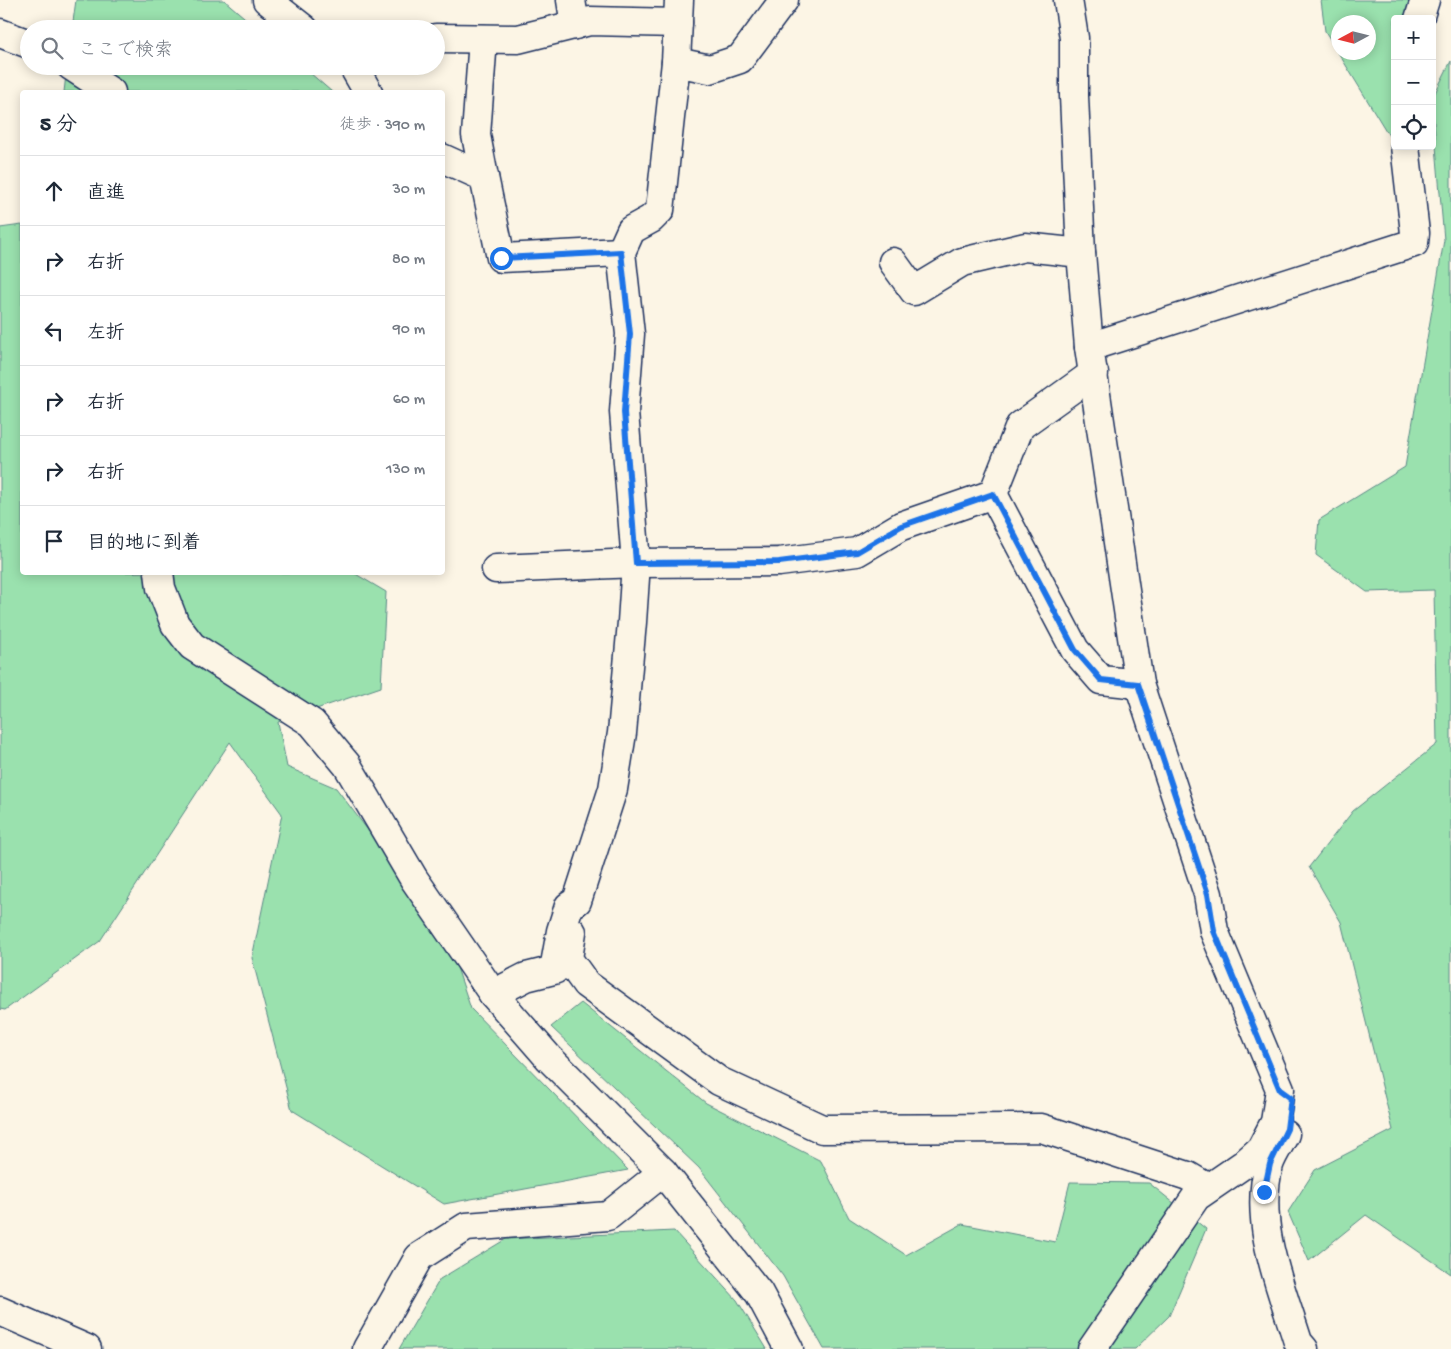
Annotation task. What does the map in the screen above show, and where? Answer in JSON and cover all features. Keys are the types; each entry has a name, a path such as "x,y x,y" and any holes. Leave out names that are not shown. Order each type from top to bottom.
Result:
{"street":[{"path":"267,0 293,20"},
{"path":"676,62 710,69 740,59 784,0"},
{"path":"1068,0 1074,38 1074,96 1081,253 1091,360 1138,684 1208,894 1214,931 1280,1090 1275,1122 1261,1148 1244,1164 1196,1197 1092,1349"},
{"path":"1420,15 1425,0"},
{"path":"445,38 518,40 573,12 590,21 678,11 676,62 660,210 650,219 631,230 621,252 630,334 624,412 636,563 622,733 613,789 577,901 568,959 586,984 719,1081 822,1129 1041,1128 1188,1176 1208,1188"},
{"path":"0,33 20,41"},
{"path":"483,39 476,134 501,258 621,252"},
{"path":"85,75 109,90"},
{"path":"358,75 367,90"},
{"path":"496,569 636,563 779,562 857,552 901,526 993,494 1020,426 1091,360 1414,243 1416,233 1406,150"},
{"path":"445,159 484,177"},
{"path":"893,262 914,291 962,262 1026,247 1081,253"},
{"path":"993,494 1075,650 1101,680 1138,684"},
{"path":"159,575 161,588 175,624 192,646 312,723 347,765 414,879 493,994 549,1058 663,1172 760,1293 789,1349"},
{"path":"493,994 526,977 554,970 569,906 577,901"},
{"path":"1280,1090 1291,1098 1287,1129 1270,1164 1264,1192 1269,1250 1298,1342 1304,1349"},
{"path":"367,1349 419,1257 466,1227 608,1216 663,1172"},
{"path":"0,1311 87,1349"}],"green space":[{"path":"76,0 224,0 247,20 73,20"},
{"path":"1321,0 1412,0 1410,15 1391,15 1391,139 1343,60 1376,60 1376,15 1331,15 1331,41 1325,31"},
{"path":"1451,61 1451,1274 1366,1215 1309,1261 1288,1212 1315,1170 1393,1130 1341,922 1309,867 1353,811 1437,744 1434,590 1367,592 1316,555 1319,520 1405,467 1444,240 1436,146 1436,91"},
{"path":"66,75 312,75 330,90 64,90"},
{"path":"20,225 20,575 357,575 386,592 381,687 278,722 287,767 336,788 445,932 471,1009 628,1170 444,1204 292,1110 252,958 282,814 230,742 100,941 5,1010 0,1009 0,228"},
{"path":"581,1003 706,1103 821,1161 849,1218 906,1255 962,1224 1055,1242 1070,1182 1149,1183 1206,1229 1169,1316 1135,1349 824,1349 783,1276 699,1168 551,1027"},
{"path":"674,1231 737,1300 767,1349 399,1349 440,1279 506,1239"}],"route":[{"path":"501,258 621,252 630,334 624,412 636,563 779,562 857,552 901,526 993,494 1075,650 1101,680 1138,684 1208,894 1214,931 1280,1090 1291,1098 1287,1129 1270,1164 1264,1192"}]}
